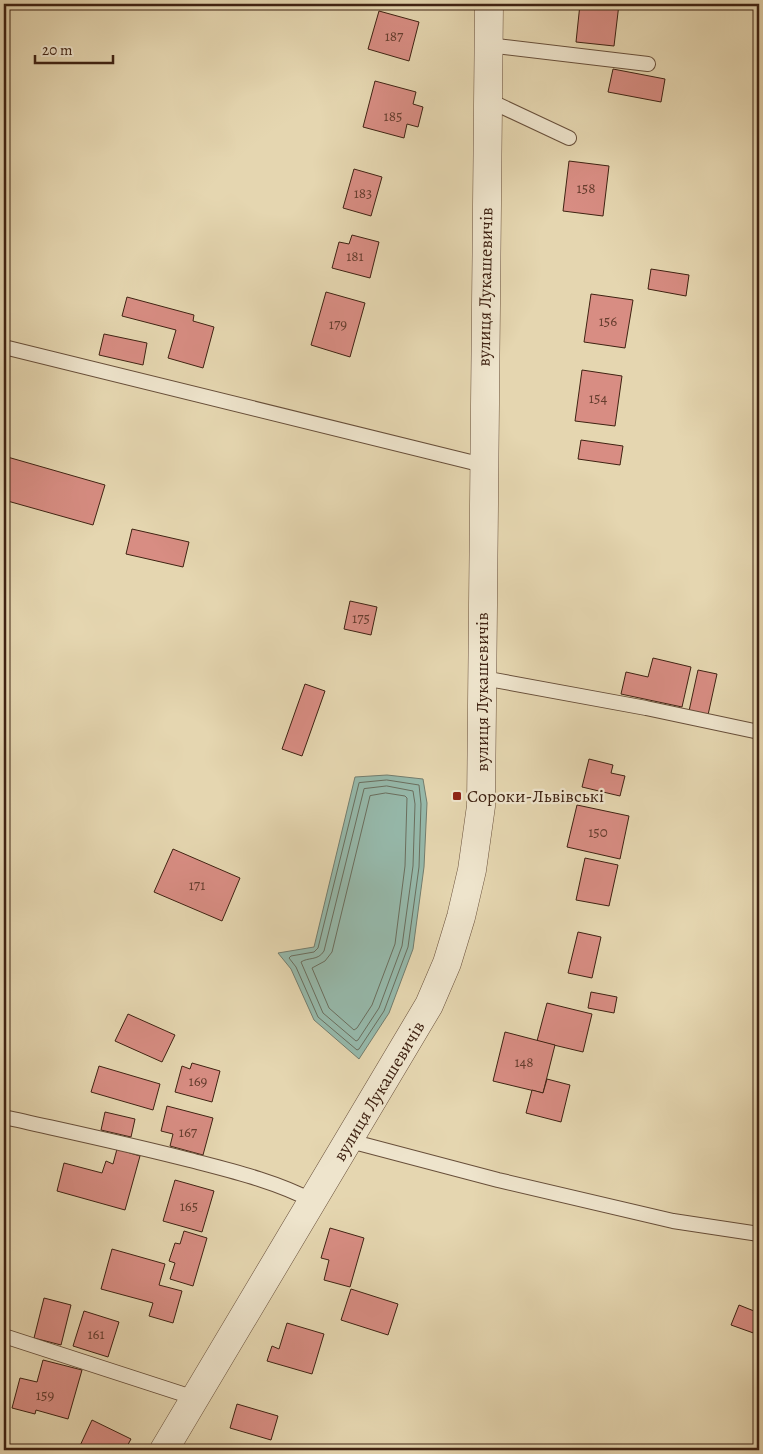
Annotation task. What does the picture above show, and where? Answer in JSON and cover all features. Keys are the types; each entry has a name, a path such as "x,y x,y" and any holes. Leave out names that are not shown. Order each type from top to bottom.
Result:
{"street":[{"name":"вулиця Лукашевичів","path":"164,1450 430,1005 447,963 462,916 472,870 481,806 489,4"}],"lane":[{"path":"488,45 648,64"},
{"path":"488,100 569,138"},
{"path":"4,347 483,465"},
{"path":"483,678 646,708 759,732"},
{"path":"4,1117 133,1145 243,1174 298,1193 314,1201"},
{"path":"350,1141 498,1180 673,1221 759,1234"},
{"path":"4,1336 195,1398"}],"water":[{"path":"387,775 423,779 427,803 424,867 413,949 389,1013 359,1059 314,1020 291,969 278,953 314,947 355,777"}],"building":[{"path":"580,4 619,4 614,46 576,42"},
{"path":"379,11 419,22 409,61 368,49"},
{"path":"613,69 665,79 661,102 608,92"},
{"path":"375,81 416,92 413,104 423,107 418,127 407,124 404,138 363,127"},
{"path":"569,161 609,166 603,216 563,211"},
{"path":"354,169 382,177 371,216 343,208"},
{"path":"352,235 379,242 370,278 332,268 339,242 349,244"},
{"path":"651,269 689,275 686,296 648,289"},
{"path":"326,292 365,303 350,357 311,345"},
{"path":"591,294 633,300 625,348 584,342"},
{"path":"127,297 194,315 193,321 214,327 203,368 168,358 176,330 122,316"},
{"path":"104,334 147,343 143,365 99,355"},
{"path":"582,370 622,376 615,426 575,421"},
{"path":"581,440 623,446 620,465 578,459"},
{"path":"4,456 105,485 93,525 4,500"},
{"path":"132,529 189,542 183,567 126,554"},
{"path":"350,601 377,607 371,635 344,629"},
{"path":"653,658 691,667 682,707 621,694 626,672 648,677"},
{"path":"698,670 717,674 708,715 689,711"},
{"path":"305,684 325,691 302,756 282,749"},
{"path":"589,759 613,765 611,773 625,776 620,796 582,787"},
{"path":"577,805 629,816 620,859 567,847"},
{"path":"173,849 240,878 222,921 154,892"},
{"path":"585,858 618,865 609,906 576,900"},
{"path":"578,932 601,937 592,978 568,973"},
{"path":"591,992 617,997 614,1013 588,1008"},
{"path":"547,1003 592,1014 583,1052 537,1041"},
{"path":"128,1014 175,1035 162,1062 115,1041"},
{"path":"505,1032 555,1045 543,1093 493,1081"},
{"path":"192,1063 220,1071 212,1102 175,1092 182,1066 190,1069"},
{"path":"99,1066 160,1084 153,1110 91,1092"},
{"path":"547,1079 570,1085 561,1122 526,1113 532,1090 543,1093"},
{"path":"167,1106 213,1118 203,1155 170,1146 173,1134 161,1131"},
{"path":"105,1112 135,1119 131,1137 101,1130"},
{"path":"117,1149 140,1156 125,1210 57,1191 64,1163 102,1173 106,1161 113,1164"},
{"path":"175,1180 214,1191 202,1232 163,1221"},
{"path":"330,1228 364,1238 350,1287 324,1280 329,1260 321,1258"},
{"path":"184,1231 207,1238 193,1286 170,1279 175,1263 169,1261 175,1243 180,1244"},
{"path":"112,1249 165,1264 159,1285 182,1291 173,1323 149,1316 153,1303 101,1289"},
{"path":"351,1289 398,1304 388,1335 341,1320"},
{"path":"44,1298 71,1305 61,1345 34,1338"},
{"path":"739,1305 759,1313 759,1335 731,1325"},
{"path":"84,1311 119,1322 108,1357 73,1346"},
{"path":"287,1323 324,1334 312,1374 267,1361 272,1346 279,1349"},
{"path":"43,1360 82,1370 68,1419 36,1410 35,1414 12,1408 20,1378 37,1382"},
{"path":"237,1404 278,1416 271,1440 230,1428"},
{"path":"92,1420 131,1439 125,1450 78,1450"}],"place":[{"name":"Сороки-Львівські","path":"457,796"}]}
